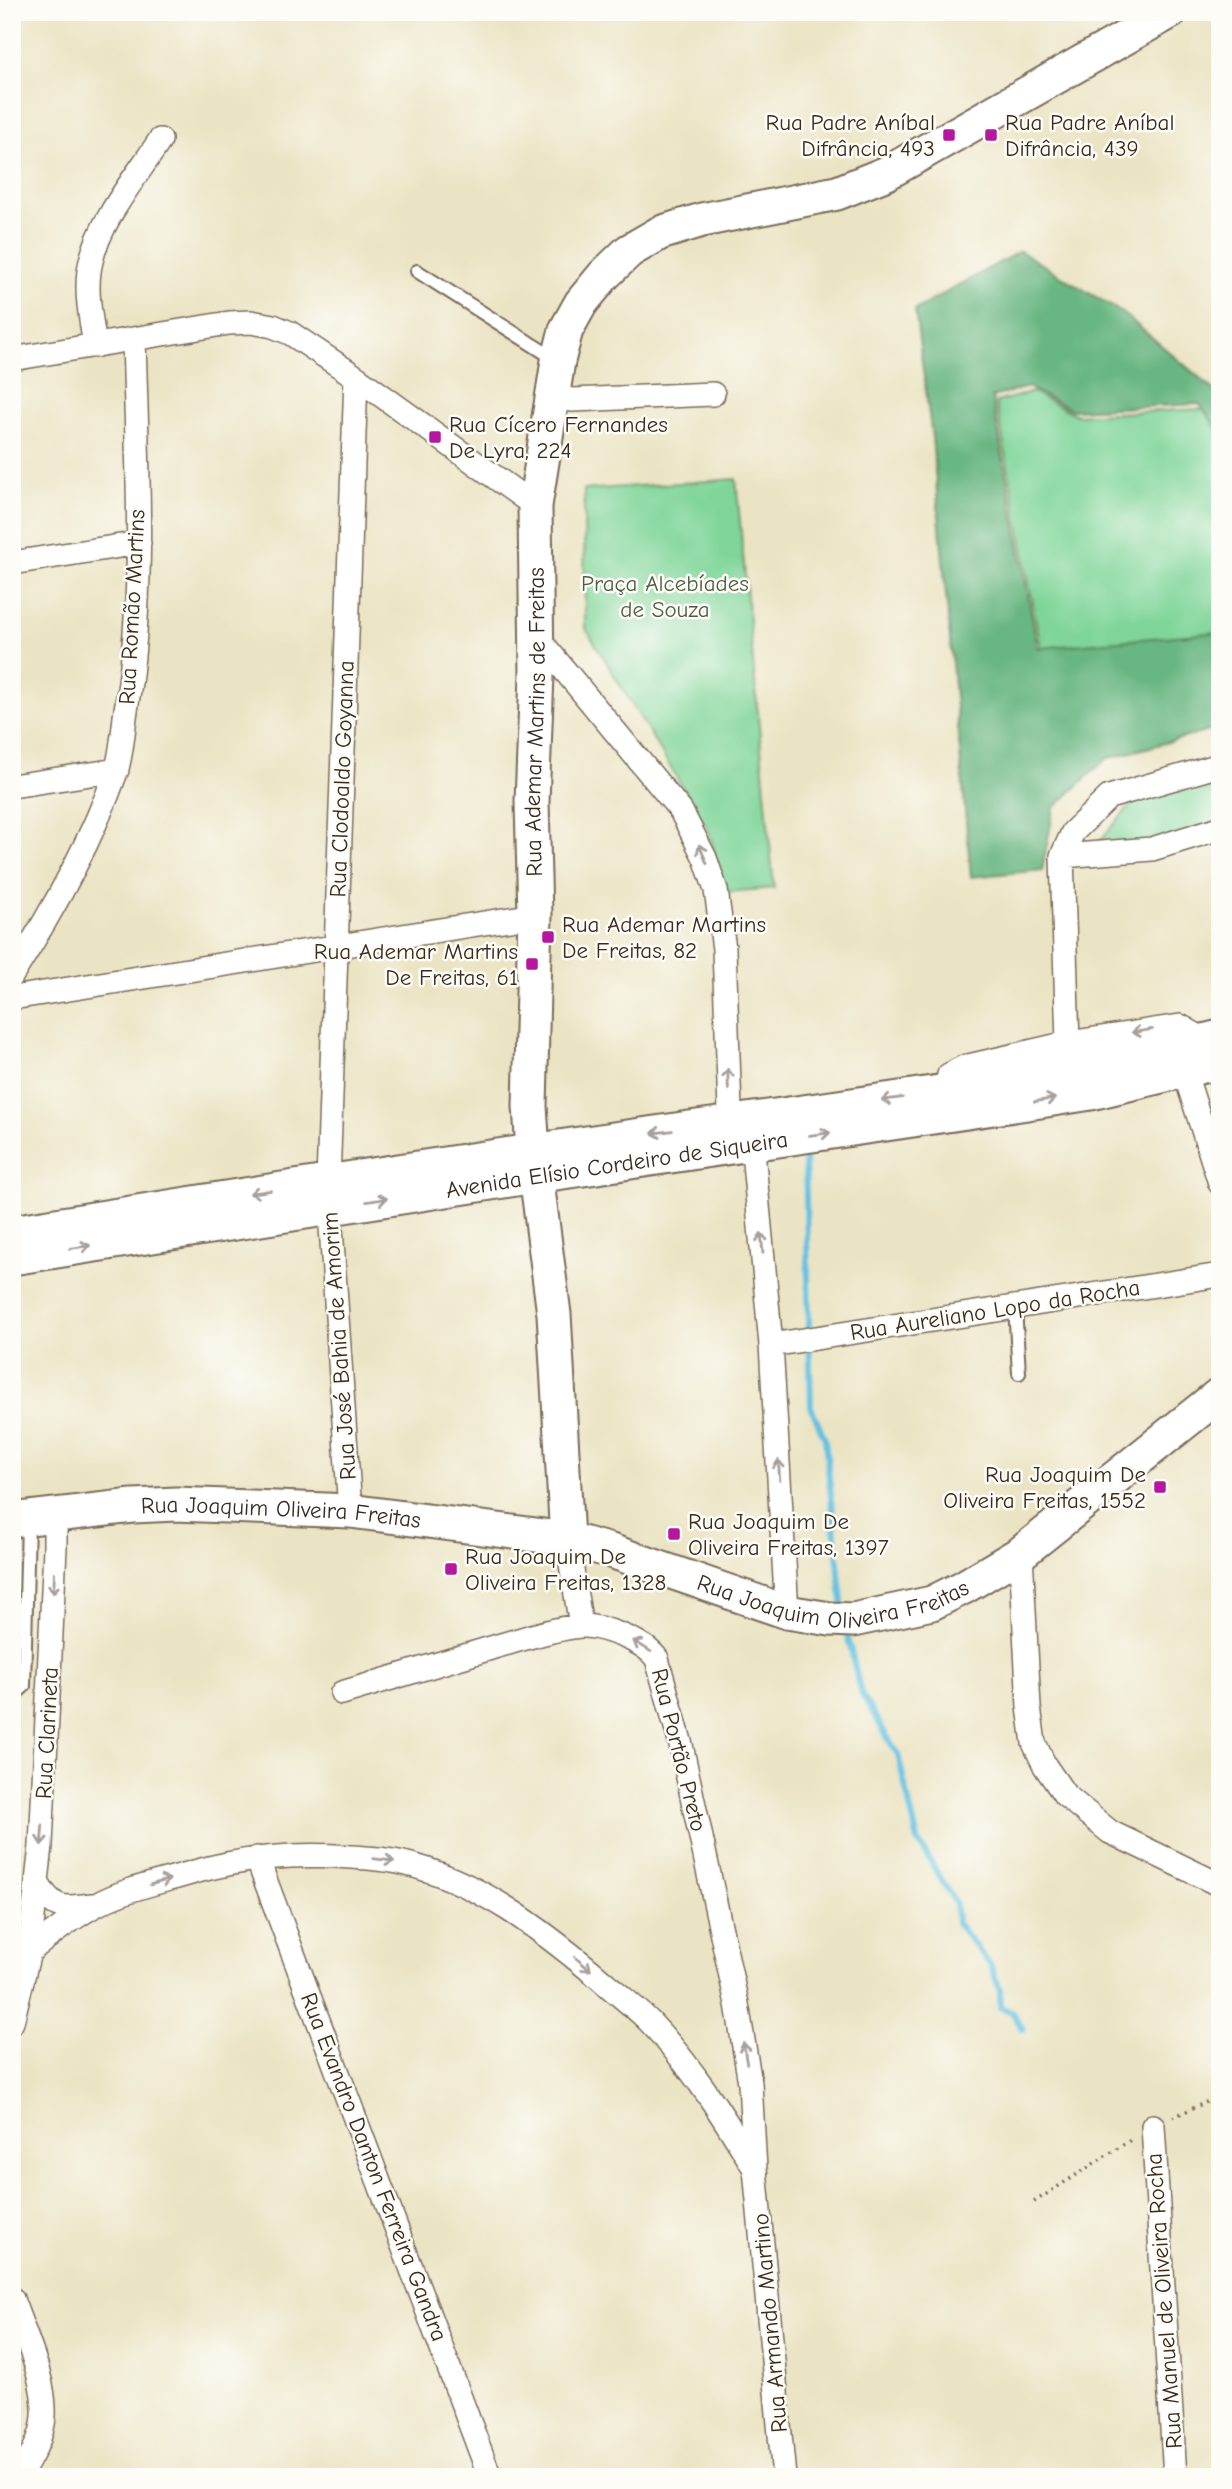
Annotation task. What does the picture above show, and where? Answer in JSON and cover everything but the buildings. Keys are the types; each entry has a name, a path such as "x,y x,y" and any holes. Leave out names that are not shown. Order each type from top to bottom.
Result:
{"street":[{"name":"Rua Ademar Martins de Freitas","path":"567,1539 554,1314 534,1163 530,1106 537,675 535,506 551,397 566,330 588,293 604,275 629,251 660,233 702,220 837,193 887,173 1170,12"},
{"path":"95,346 89,312 90,261 102,229 160,140"},
{"path":"12,359 229,323 273,326 290,333 356,377 535,506"},
{"name":"Rua Romão Martins","path":"12,975 79,861 117,770 133,671 139,543 134,339"},
{"name":"Rua Clodoaldo Goyanna","path":"328,1195 356,377"},
{"path":"551,397 573,400 713,394"},
{"path":"12,563 139,543"},
{"path":"537,637 681,811 705,858 716,890 741,1133 780,1344 797,1614"},
{"path":"537,675 570,677"},
{"path":"1068,1043 1062,856 1073,832 1109,797 1220,765"},
{"path":"12,786 117,770"},
{"path":"1062,856 1152,849 1220,828"},
{"path":"12,998 535,915"},
{"path":"945,1091 949,1075 964,1067 1068,1043 1180,1026 1201,1052 1220,1183"},
{"name":"Avenida Elísio Cordeiro de Siqueira","path":"741,1133 945,1091 1201,1052"},
{"name":"Avenida Elísio Cordeiro de Siqueira","path":"12,1232 328,1195 741,1133 1091,1093 1201,1052"},
{"name":"Avenida Elísio Cordeiro de Siqueira","path":"12,1258 328,1195"},
{"name":"Rua José Bahia de Amorim","path":"328,1195 350,1511"},
{"name":"Rua Aureliano Lopo da Rocha","path":"780,1344 1220,1275"},
{"name":"Rua Joaquim Oliveira Freitas","path":"32,1518 176,1504 350,1511 567,1539 611,1550 797,1614 853,1620 932,1603 1021,1553 1220,1394"},
{"name":"Rua Clarineta","path":"12,2022 29,1952 37,1883 44,1800 55,1548 32,1518"},
{"path":"567,1539 581,1626"},
{"path":"1021,1553 1029,1707 1034,1743 1045,1766 1065,1795 1110,1832 1220,1885"},
{"name":"Rua Portão Preto","path":"342,1693 537,1635 581,1626 635,1641 652,1652 657,1659 681,1745 737,2004 750,2083 755,2169"},
{"path":"29,1952 96,1905 138,1888 257,1858 306,1854 405,1863 470,1888 526,1921 559,1944 610,1987 650,2022 718,2107 755,2169"},
{"name":"Rua Evandro Danton Ferreira Gandra","path":"257,1858 490,2477"},
{"path":"37,1883 55,1906 71,1908 96,1905"},
{"path":"718,2107 741,2097 750,2083"},
{"name":"Rua Manuel de Oliveira Rocha","path":"1153,2126 1175,2477"},
{"name":"Rua Armando Martino","path":"755,2169 784,2477"},
{"path":"12,2300 42,2387 44,2418 34,2452 19,2477"}],"lane":[{"path":"417,271 558,360"},
{"path":"1015,1307 1019,1373"},
{"path":"12,1697 24,1686 32,1518"}],"path":[{"path":"1034,2202 1153,2126 1220,2096"}],"green space":[{"path":"1020,251 1124,314 1220,395 1220,433 1200,404 1072,410 1028,387 992,397 1038,648 1220,632 1220,728 1106,759 1054,808 1042,870 971,877 932,437 915,310"},
{"path":"1033,392 1076,415 1204,409 1220,418 1220,637 1042,654 996,402"},
{"name":"Praça Alcebíades de Souza","path":"736,479 774,888 726,892 708,829 585,627 584,490"},
{"path":"1220,771 1220,821 1150,844 1091,851 1135,800"}],"waterway":[{"path":"805,1155 811,1407 825,1439 843,1611"},
{"path":"846,1629 861,1693 898,1755 918,1841 956,1904 957,1923 991,1966 1000,1990 1000,2007 1012,2012 1023,2029"}],"place":[{"name":"Rua Padre Aníbal Difrância, 493","path":"949,135"},
{"name":"Rua Padre Aníbal Difrância, 439","path":"991,135"},
{"name":"Rua Cícero Fernandes De Lyra, 224","path":"435,437"},
{"name":"Rua Ademar Martins De Freitas, 82","path":"548,937"},
{"name":"Rua Ademar Martins De Freitas, 61","path":"532,964"},
{"name":"Rua Joaquim De Oliveira Freitas, 1552","path":"1160,1487"},
{"name":"Rua Joaquim De Oliveira Freitas, 1397","path":"674,1534"},
{"name":"Rua Joaquim De Oliveira Freitas, 1328","path":"451,1569"}]}
